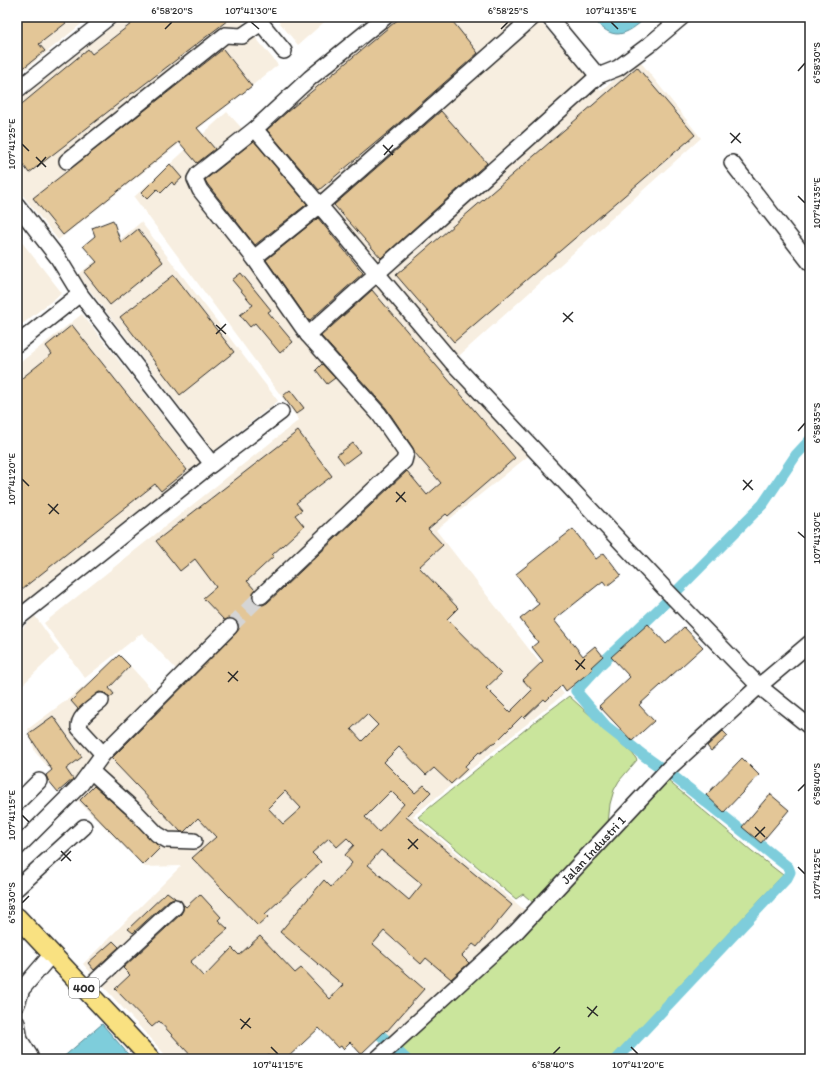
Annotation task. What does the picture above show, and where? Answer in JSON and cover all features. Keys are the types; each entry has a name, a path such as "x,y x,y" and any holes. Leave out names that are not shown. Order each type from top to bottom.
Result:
{"main road":[{"name":"400","path":"17,917 151,1059"}],"street":[{"path":"17,90 109,17"},
{"path":"260,596 404,461 406,452 379,414 308,335 254,258 200,190 195,179 198,174 255,129 310,78 385,17"},
{"path":"254,258 319,206 533,17"},
{"path":"549,17 598,76"},
{"path":"308,335 498,167 598,76 618,68 649,45 682,17"},
{"path":"67,161 225,35 242,36 258,20 284,51"},
{"path":"255,129 451,361 670,595 759,686 810,727"},
{"path":"732,163 810,263"},
{"path":"17,205 58,258 80,294 212,464"},
{"path":"17,344 80,294"},
{"path":"17,619 212,464 281,412"},
{"path":"17,848 81,784 103,754 230,627"},
{"name":"Jalan Industri 1","path":"381,1056 516,932 667,771 759,686 810,643"},
{"path":"101,701 82,718 79,723 79,728 103,754"},
{"path":"91,771 158,834 167,840 194,841"},
{"path":"17,803 39,781"},
{"path":"17,888 84,827"},
{"path":"86,990 175,907"},
{"path":"17,1004 22,989 52,954"},
{"path":"17,1023 20,1040 30,1056"}],"shaded area":[{"path":"17,17 90,17 17,76"},
{"path":"124,17 239,17 278,65 58,240 17,188 17,98"},
{"path":"275,17 330,17 298,45"},
{"path":"396,17 536,17 601,91 639,60 701,138 450,364 532,453 436,530 564,694 413,816 528,913 383,1045 334,1001 269,1059 169,1059 83,964 181,866 145,867 81,804 35,752 28,729 123,658 153,691 176,669 142,633 85,678 44,623 299,420 134,197 227,112 249,136"},
{"path":"141,222 278,401 214,451 78,275"},
{"path":"17,236 62,293 17,328"},
{"path":"82,314 202,466 17,609 17,365"},
{"path":"35,616 59,650 17,690 17,633"}],"green space":[{"path":"569,696 633,754 637,760 619,781 614,790 610,804 608,824 536,905 523,894 516,899 418,817 537,720"},
{"path":"667,780 783,875 611,1059 411,1059 401,1048"}],"water":[{"path":"592,17 647,17 632,29 619,34 606,31"},
{"path":"102,1024 128,1054 122,1059 61,1059"}],"building":[{"path":"17,17 61,17 66,23 39,44 45,51 17,73"},
{"path":"140,17 232,17 29,173 17,156 17,108 88,49 92,54"},
{"path":"401,17 449,17 478,53 392,129 319,190 267,130"},
{"path":"223,49 252,86 197,128 215,149 197,163 179,142 63,235 33,198"},
{"path":"637,67 695,135 454,342 396,275"},
{"path":"441,111 487,163 381,258 334,205"},
{"path":"254,141 307,204 255,245 205,180"},
{"path":"170,164 182,178 174,185 172,182 161,193 157,189 147,199 141,193"},
{"path":"318,218 363,273 309,321 266,260"},
{"path":"113,220 121,243 138,229 163,262 110,305 84,272 97,262 83,246 95,236 92,228"},
{"path":"241,273 271,310 268,312 293,342 280,353 255,323 250,327 240,315 253,305 232,280"},
{"path":"174,275 234,352 180,395 120,317"},
{"path":"372,290 515,458 448,516 446,514 428,529 443,545 419,567 458,608 447,619 501,674 486,688 510,712 532,690 523,680 543,661 532,647 538,642 520,619 539,604 516,574 573,529 596,559 604,553 621,575 607,586 603,581 554,620 583,656 595,646 603,656 591,667 593,669 566,691 562,685 546,701 544,699 524,718 522,716 494,744 492,743 481,753 479,752 465,766 467,769 451,784 434,768 426,775 399,747 384,762 415,793 424,785 431,792 406,817 512,905 477,947 473,944 462,956 469,963 451,979 426,958 421,964 384,931 373,944 424,989 387,1031 386,1030 361,1054 350,1042 343,1049 341,1046 338,1048 319,1028 286,1059 273,1059 269,1055 264,1059 194,1059 159,1021 152,1027 115,989 130,975 123,968 181,914 184,905 186,907 200,894 221,917 218,920 228,929 190,962 204,977 232,948 239,955 260,936 295,973 301,968 330,999 343,985 280,932 324,880 331,887 352,863 345,855 354,845 347,838 337,847 329,838 312,853 321,862 265,914 268,917 258,926 192,858 216,837 198,818 184,832 181,832 115,763 116,762 112,758 239,629 239,624 236,620 233,618 228,618 224,620 203,598 216,587 195,559 180,571 156,541 298,431 332,476 296,503 302,510 295,515 304,526 272,555 274,556 247,581 255,590 252,598 254,602 263,605 267,603 407,471 427,495 441,483 415,453 386,408 321,336","holes":["367,714 378,725 362,741 351,729","285,791 301,808 283,824 268,808","391,791 404,804 379,832 365,817","381,850 422,884 409,900 368,865"]},
{"path":"72,325 187,470 161,491 155,484 17,593 17,382 52,354 46,346"},
{"path":"322,364 335,378 327,384 316,370"},
{"path":"290,390 304,408 296,414 283,396"},
{"path":"353,443 360,452 344,464 337,455"},
{"path":"648,624 666,644 684,627 703,647 639,705 654,721 632,741 599,706 630,677 611,657"},
{"path":"119,655 130,666 109,688 114,694 109,698 105,693 99,692 78,709 71,701"},
{"path":"53,716 82,757 66,769 73,779 58,792 48,780 46,775 52,770 28,734"},
{"path":"723,731 728,736 711,751 707,746"},
{"path":"742,758 759,775 724,812 706,795"},
{"path":"94,786 126,814 160,848 143,865 80,800"},
{"path":"770,794 789,810 761,843 742,827"},
{"path":"167,892 175,898 169,900 133,933 128,929"},
{"path":"113,941 119,947 94,970 88,963"}],"waterway":[{"path":"617,1059 787,878 790,872 788,867 678,780 606,726 576,691 600,665 660,608 763,504 796,455 810,440"},
{"path":"370,1025 406,1059"}],"tunnel":[{"path":"230,627 261,596"}]}
